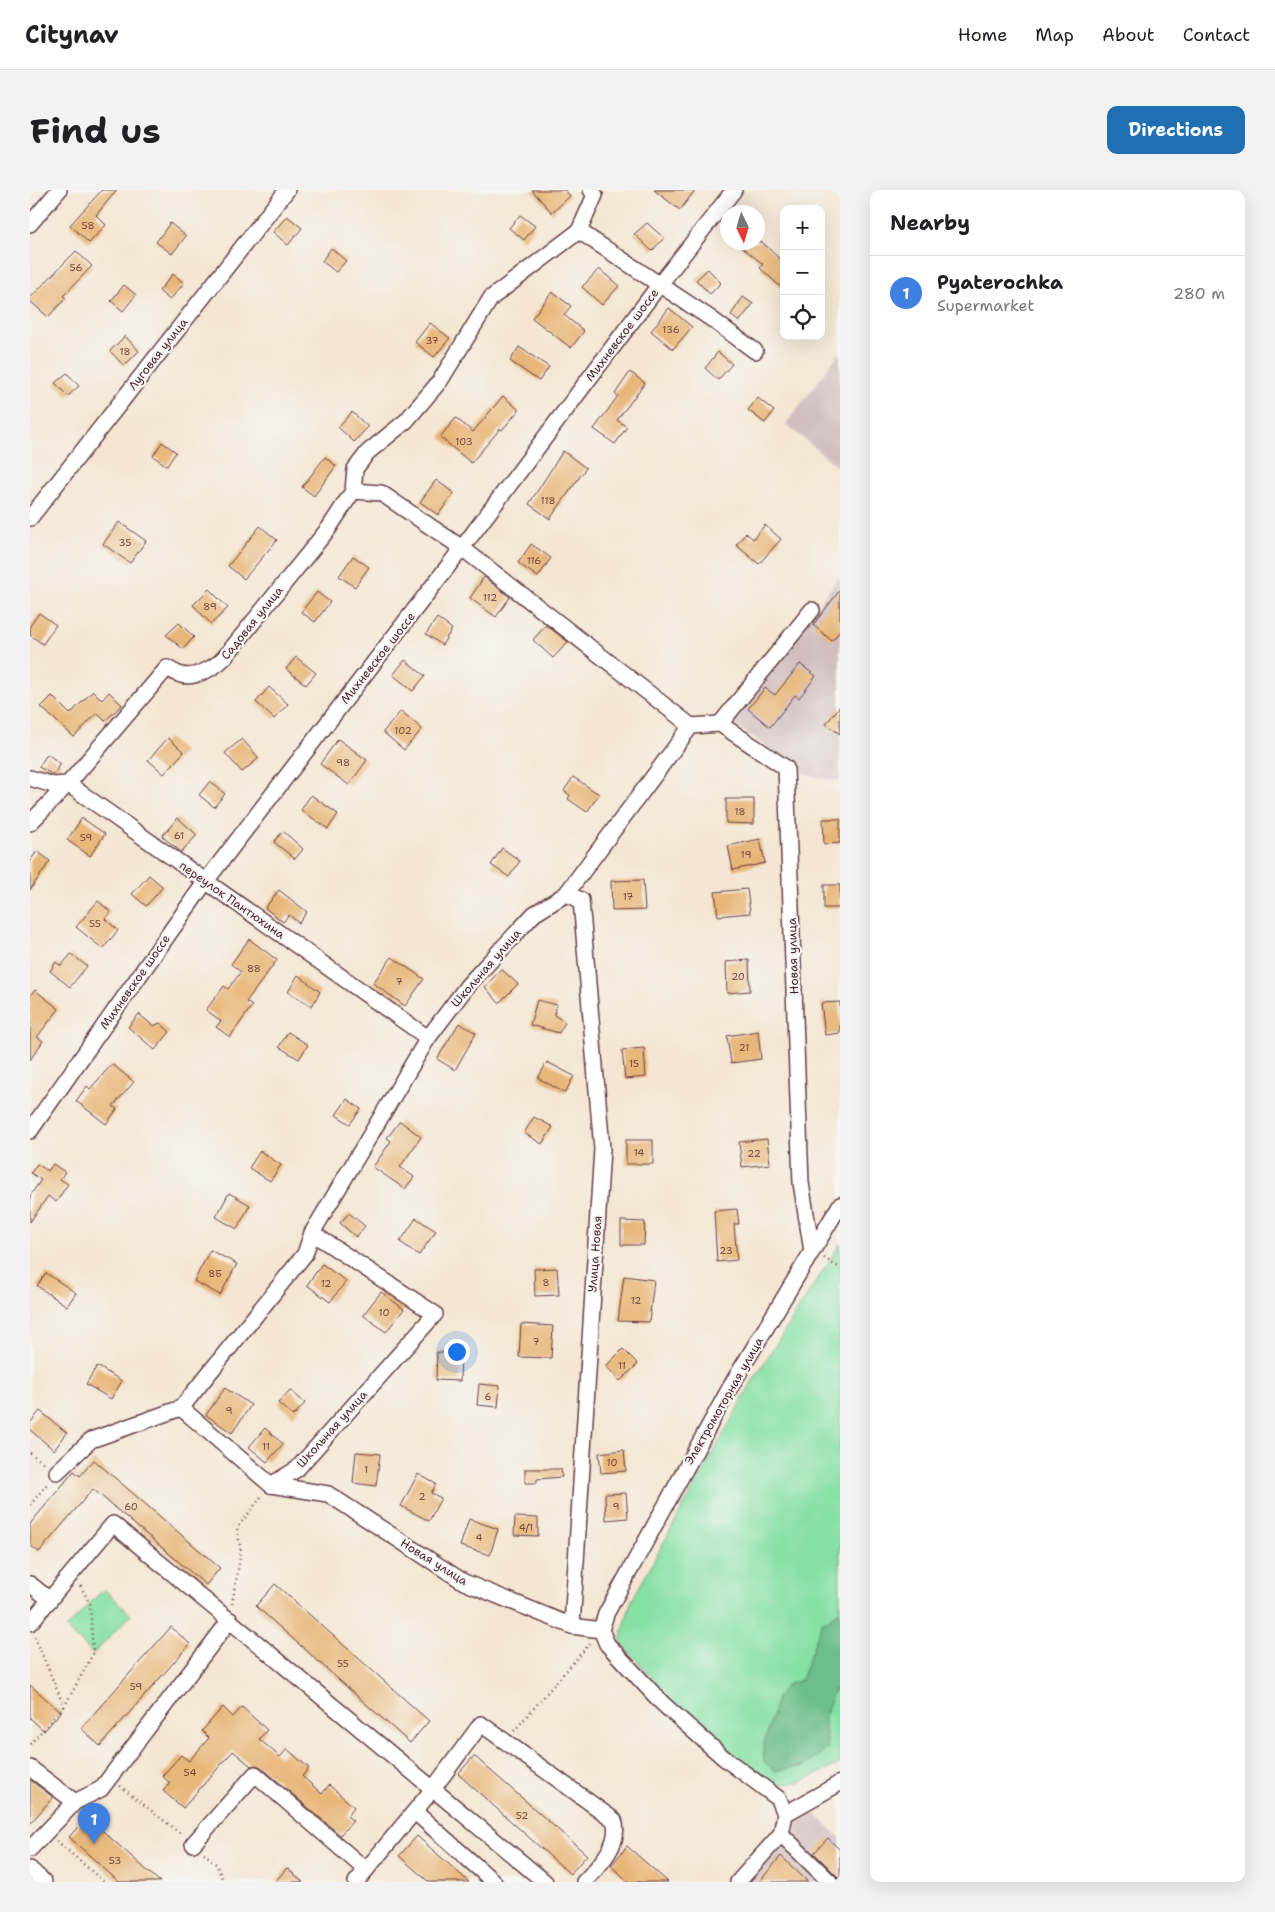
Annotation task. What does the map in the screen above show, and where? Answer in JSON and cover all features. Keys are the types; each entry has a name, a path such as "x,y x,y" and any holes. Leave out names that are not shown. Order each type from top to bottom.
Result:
{"street":[{"path":"30,224 59,190"},
{"name":"Луговая улица","path":"30,518 287,190"},
{"name":"Михневское шоссе","path":"30,1131 206,881 462,548 660,284 734,190"},
{"path":"595,192 578,231 491,298 440,381 406,421 368,452 355,469 353,491 381,493 462,548 691,726 720,724 812,610"},
{"path":"578,231 660,284 755,351"},
{"name":"Садовая улица","path":"30,823 68,784 167,668 182,676 201,673 214,668 224,658 329,528 353,491"},
{"name":"Новая улица","path":"720,724 786,768 801,1184 812,1251"},
{"name":"Школьная улица","path":"181,1408 305,1254 312,1234 428,1038 468,985 534,914 566,894 691,726"},
{"path":"30,778 53,785 68,784"},
{"name":"переулок Пантюхина","path":"68,784 428,1038"},
{"name":"Улица Новая","path":"566,894 581,900 602,1149 572,1626"},
{"name":"Электромоторная улица","path":"602,1630 606,1614 732,1384 840,1206"},
{"name":"Школьная улица","path":"271,1484 297,1469 435,1314 312,1234"},
{"path":"57,1472 91,1440 181,1408 271,1484"},
{"name":"Новая улица","path":"271,1484 328,1494 464,1582 572,1626 602,1630"},
{"path":"32,1628 50,1600 113,1524 545,1882"},
{"path":"30,1584 50,1600"},
{"path":"30,1849 75,1802 101,1789 230,1620"},
{"path":"602,1630 607,1644 663,1704 724,1758 779,1799 785,1814 781,1834 738,1882"},
{"path":"356,1882 415,1812 481,1724 614,1820 616,1838 602,1860 584,1882"},
{"path":"30,1768 75,1802"},
{"path":"193,1844 254,1774 366,1870"},
{"path":"785,1814 840,1783"},
{"path":"415,1812 494,1882"},
{"path":"781,1834 830,1882"},
{"path":"30,1869 44,1882"}],"path":[{"path":"230,1620 241,1552 237,1528 271,1484"},
{"path":"30,1744 64,1706 93,1654 90,1604 73,1572"},
{"path":"32,1628 64,1706"},
{"path":"505,1742 602,1630"},
{"path":"110,1778 216,1864 224,1882"},
{"path":"47,1832 104,1882"}],"shaded area":[{"path":"840,352 840,469 786,424"},
{"path":"840,576 840,781 807,775 731,722"},
{"path":"807,1806 840,1838 840,1882 740,1882"}],"green space":[{"path":"840,1244 840,1611 822,1623 801,1680 786,1685 824,1719 833,1691 840,1687 840,1764 799,1782 772,1786 696,1731 620,1641 631,1602 752,1382"},
{"path":"104,1589 131,1615 93,1654 66,1628"},
{"path":"840,1611 840,1687 833,1691 824,1719 828,1749 804,1766 775,1771 764,1762 763,1748 777,1698 786,1685 801,1680 822,1623"}],"building":[{"path":"102,190 117,190 96,215 106,225 89,243 70,225"},
{"path":"532,190 565,190 570,196 552,213"},
{"path":"654,190 695,190 680,210"},
{"path":"520,215 535,226 524,240 509,228"},
{"path":"287,216 302,228 288,245 273,232"},
{"path":"170,223 186,236 172,254 156,242"},
{"path":"647,223 664,238 652,251 634,234"},
{"path":"765,245 780,259 780,286 760,268 763,264 745,250 765,250"},
{"path":"331,248 346,261 336,272 322,261"},
{"path":"76,251 92,266 63,296 66,298 48,317 30,301 30,298"},
{"path":"599,269 619,286 602,305 582,287"},
{"path":"708,269 721,283 710,294 696,280"},
{"path":"173,274 184,283 170,300 159,291"},
{"path":"124,285 136,295 123,311 111,301"},
{"path":"552,292 571,306 564,315 584,331 571,348 532,318"},
{"path":"743,297 753,304 739,322 731,315"},
{"path":"669,308 692,327 673,349 651,331"},
{"path":"430,323 450,338 434,357 415,342"},
{"path":"125,336 139,351 124,366 110,351"},
{"path":"519,347 549,367 539,381 510,361"},
{"path":"718,352 732,364 718,380 705,368"},
{"path":"630,372 645,383 617,420 627,427 615,444 594,429 618,396 615,394"},
{"path":"67,373 79,386 68,396 55,383"},
{"path":"503,396 519,410 471,463 440,437 456,418 473,432"},
{"path":"758,398 774,411 765,423 748,410"},
{"path":"352,412 368,427 354,442 338,427"},
{"path":"162,442 176,452 167,466 153,456"},
{"path":"563,451 586,468 550,519 529,504"},
{"path":"325,457 336,466 314,496 302,487"},
{"path":"436,480 454,493 438,515 420,502"},
{"path":"119,522 146,541 130,563 103,544"},
{"path":"765,525 781,539 759,564 736,545 746,533 753,539"},
{"path":"260,526 277,540 244,579 228,566"},
{"path":"531,544 551,558 538,577 518,563"},
{"path":"353,556 369,567 355,587 339,576"},
{"path":"484,577 510,597 496,617 470,598"},
{"path":"209,589 228,608 211,624 193,605"},
{"path":"840,590 840,631 832,641 813,625"},
{"path":"317,592 330,602 315,622 301,612"},
{"path":"39,613 56,625 43,644 30,635 30,626"},
{"path":"437,618 452,629 442,645 426,634"},
{"path":"179,623 194,637 183,649 166,635"},
{"path":"546,625 568,642 553,658 533,640"},
{"path":"296,657 316,673 306,685 286,669"},
{"path":"405,660 425,676 413,691 393,675"},
{"path":"800,664 816,676 799,698 795,695 770,727 748,709 765,688 775,695"},
{"path":"269,687 288,704 274,719 256,702"},
{"path":"93,691 102,700 109,692 122,705 105,721 97,713 74,737 41,707 52,696 70,714"},
{"path":"840,706 840,734 826,724"},
{"path":"401,711 422,729 404,750 383,732"},
{"path":"168,738 184,752 164,774 148,760"},
{"path":"242,739 259,758 242,772 225,753"},
{"path":"338,739 367,760 349,785 320,764"},
{"path":"47,754 61,764 53,775 39,767"},
{"path":"573,777 599,794 587,812 568,799 570,795 564,791"},
{"path":"210,781 225,794 214,807 199,795"},
{"path":"311,795 338,814 328,829 301,810"},
{"path":"726,799 754,799 754,824 726,823"},
{"path":"82,818 105,834 90,856 67,840"},
{"path":"178,818 197,835 181,852 162,836"},
{"path":"823,819 840,819 840,843 824,844"},
{"path":"283,831 303,849 295,859 274,842"},
{"path":"760,839 765,863 733,870 728,846"},
{"path":"502,848 520,861 509,877 491,865"},
{"path":"37,851 50,861 30,890 30,861"},
{"path":"149,875 163,887 146,906 132,894"},
{"path":"643,880 645,910 612,911 611,881"},
{"path":"824,885 840,885 840,908 824,908"},
{"path":"747,889 750,913 718,916 715,892"},
{"path":"279,890 307,912 299,923 289,915 283,922 265,908"},
{"path":"98,901 111,912 105,919 118,930 103,949 76,927"},
{"path":"249,939 277,960 246,1002 252,1006 230,1037 216,1027 221,1021 206,1010 224,986 228,989 241,972 231,964"},
{"path":"71,954 87,966 70,987 50,971 56,962 61,966"},
{"path":"392,957 424,979 405,1006 373,983"},
{"path":"749,960 750,991 727,993 726,962"},
{"path":"501,969 518,984 499,1003 485,987"},
{"path":"298,975 320,992 312,1006 288,992"},
{"path":"35,990 59,1009 37,1037 43,1041 30,1060 30,995"},
{"path":"537,1000 557,1005 554,1015 565,1022 559,1033 530,1025"},
{"path":"840,1002 840,1033 825,1035 821,1003"},
{"path":"139,1014 153,1026 160,1023 170,1032 155,1050 128,1027"},
{"path":"459,1023 476,1033 455,1070 437,1059"},
{"path":"758,1031 761,1059 731,1063 727,1036"},
{"path":"288,1032 308,1045 299,1059 279,1047"},
{"path":"644,1048 646,1077 625,1079 622,1050"},
{"path":"547,1062 574,1076 565,1093 538,1078"},
{"path":"112,1064 134,1082 113,1106 117,1109 106,1124 76,1101 87,1086 90,1089"},
{"path":"347,1099 361,1109 350,1124 336,1115"},
{"path":"534,1117 553,1127 542,1144 524,1133"},
{"path":"400,1121 421,1137 400,1167 414,1177 405,1189 373,1167 391,1141 387,1138"},
{"path":"767,1139 770,1164 742,1167 739,1142"},
{"path":"626,1140 653,1140 653,1164 626,1164"},
{"path":"260,1151 281,1165 270,1181 249,1168"},
{"path":"37,1164 48,1171 53,1164 65,1172 60,1179 68,1184 56,1202 48,1196 30,1222 30,1196 41,1180 31,1173"},
{"path":"229,1193 250,1205 237,1229 216,1217"},
{"path":"737,1209 739,1224 734,1224 737,1260 717,1262 714,1211"},
{"path":"349,1213 365,1226 356,1237 340,1223"},
{"path":"416,1218 436,1231 419,1255 400,1242"},
{"path":"621,1221 645,1222 644,1245 621,1245"},
{"path":"210,1250 237,1264 220,1295 194,1281"},
{"path":"322,1264 346,1281 330,1302 307,1285"},
{"path":"557,1268 559,1295 535,1296 534,1269"},
{"path":"46,1273 76,1293 67,1306 37,1286"},
{"path":"624,1276 654,1280 649,1322 618,1321"},
{"path":"381,1292 404,1309 386,1332 363,1315"},
{"path":"521,1324 553,1326 551,1358 519,1357"},
{"path":"623,1349 638,1364 620,1381 606,1366"},
{"path":"437,1352 461,1353 460,1381 436,1380"},
{"path":"97,1366 122,1381 111,1399 86,1384"},
{"path":"479,1384 500,1386 498,1407 477,1405"},
{"path":"225,1388 251,1405 232,1433 206,1415"},
{"path":"290,1390 305,1403 293,1416 278,1403"},
{"path":"40,1411 67,1433 54,1450 30,1430 30,1423"},
{"path":"265,1428 283,1444 267,1462 249,1447"},
{"path":"624,1450 626,1471 601,1473 599,1453"},
{"path":"356,1452 380,1454 376,1486 353,1483"},
{"path":"94,1460 220,1568 206,1585 93,1489 39,1552 30,1545 30,1524 74,1471 80,1476"},
{"path":"525,1469 561,1469 562,1477 537,1479 537,1483 525,1483"},
{"path":"418,1474 436,1484 431,1493 441,1498 429,1521 401,1506"},
{"path":"626,1493 628,1518 606,1520 605,1494"},
{"path":"515,1517 538,1518 538,1536 514,1535"},
{"path":"469,1519 498,1529 490,1555 460,1546"},
{"path":"275,1584 429,1721 410,1743 256,1606"},
{"path":"171,1627 190,1644 100,1746 81,1728"},
{"path":"30,1685 61,1712 44,1731 30,1718"},
{"path":"223,1707 233,1717 242,1707 267,1730 259,1739 280,1757 287,1749 309,1768 302,1776 322,1794 329,1785 354,1807 347,1816 353,1821 340,1835 261,1767 251,1766 233,1751 183,1808 163,1791 170,1783 162,1776 181,1755 189,1761 209,1738 202,1731"},
{"path":"474,1756 587,1855 570,1874 458,1774"},
{"path":"30,1780 53,1797 30,1824"},
{"path":"87,1817 160,1882 119,1882 69,1837"},
{"path":"417,1836 469,1882 429,1882 399,1856"},
{"path":"828,1838 840,1850 840,1879 814,1853"},
{"path":"627,1846 668,1882 629,1882 611,1866"},
{"path":"781,1856 808,1882 759,1882"},
{"path":"287,1868 303,1882 275,1882"}],"place":[{"name":"Pyaterochka","path":"94,1844"}]}
